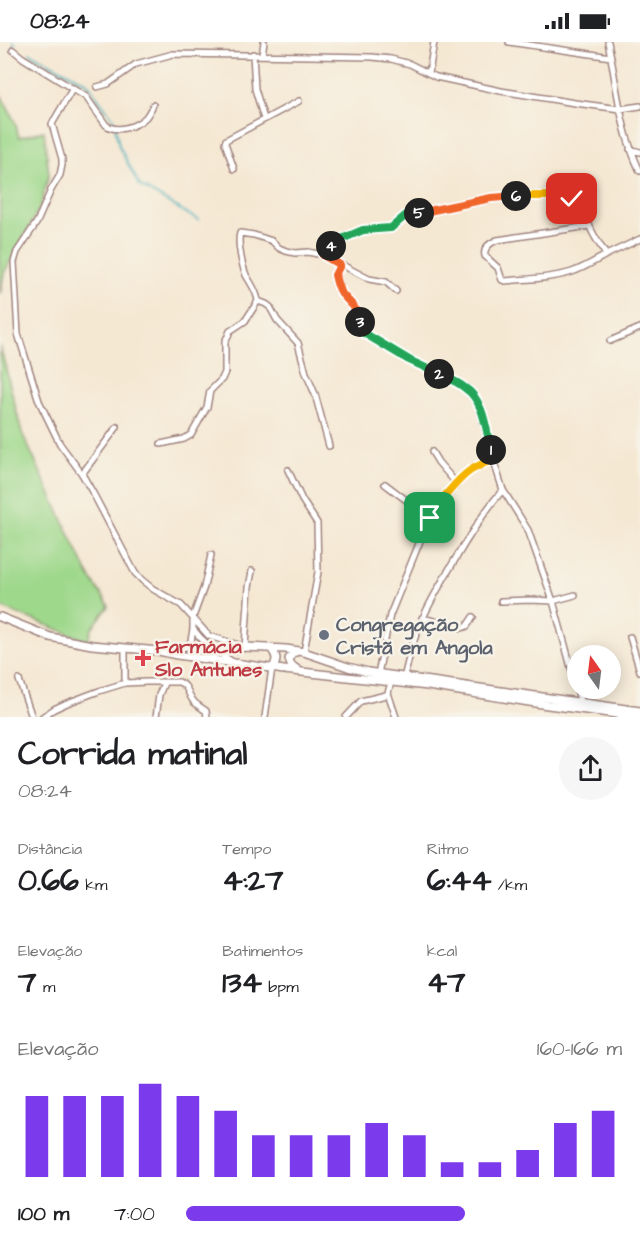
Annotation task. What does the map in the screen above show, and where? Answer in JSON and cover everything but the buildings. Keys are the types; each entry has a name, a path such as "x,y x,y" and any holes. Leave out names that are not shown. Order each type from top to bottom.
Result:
{"street":[{"path":"262,55 264,42"},
{"path":"429,73 434,42"},
{"path":"509,42 611,57"},
{"path":"608,42 620,109 630,149 640,171"},
{"path":"13,50 86,97 110,128 121,130 144,119 153,105"},
{"path":"253,54 255,89 264,119"},
{"path":"97,87 108,84 136,64 164,56 253,54 372,57 410,64 436,77 470,85 620,109 640,106"},
{"path":"73,88 52,124 62,159 60,175 37,222 16,252 14,262 20,344 39,401 60,444 82,474 135,573 148,585 181,605 213,638 245,648"},
{"path":"234,169 226,140 299,101"},
{"path":"630,149 640,152"},
{"path":"323,255 337,241 363,230 391,228 405,216 491,198 513,196 558,196 572,199 584,210 606,255"},
{"path":"590,226 497,240 490,244 484,254 498,268 502,280 547,277 581,268 640,239"},
{"path":"161,444 184,439 191,435 207,407 210,391 222,379 225,372 225,341 230,331 245,321 258,301 257,293 244,271 240,233 254,235 272,242 286,251 323,255 369,279 386,282 396,291"},
{"path":"340,265 335,275 337,283 342,294 356,309 363,332 409,360 467,388 478,403 503,490 528,530 553,601 581,704"},
{"path":"258,301 270,307 277,320 298,343 329,446"},
{"path":"610,341 640,328"},
{"path":"82,474 117,427"},
{"path":"432,452 456,483"},
{"path":"378,674 390,615 430,518 456,483 472,470 493,459"},
{"path":"288,470 302,500 317,524 318,572 301,651"},
{"path":"385,484 430,518"},
{"path":"404,678 422,618 482,515 503,490"},
{"path":"162,652 186,647 192,638 193,617 204,587 211,555"},
{"path":"245,648 252,571"},
{"path":"501,601 553,601 575,595"},
{"path":"0,617 50,638 92,645 391,682 640,717"},
{"path":"422,618 462,628 467,626 473,617"},
{"path":"193,629 204,643 233,662"},
{"path":"630,637 640,671"},
{"path":"125,648 125,683"},
{"path":"192,657 245,648 301,651 348,667 378,674 640,711"},
{"path":"265,717 272,668 276,658 275,652 270,648"},
{"path":"301,651 291,655 289,662 302,671"},
{"path":"19,680 32,717"},
{"path":"42,717 54,709 99,691 125,683 147,682 178,682 186,685 195,704 206,711 207,717"},
{"path":"156,717 159,695 164,682"},
{"path":"346,717 361,701 384,697 388,693 391,682"},
{"path":"388,693 396,717"}],"green space":[{"path":"0,93 15,122 19,137 44,131 49,175 40,207 4,273 0,294"},
{"path":"0,346 22,433 88,574 109,606 92,628 88,641 0,607"}],"waterway":[{"path":"30,53 87,83 114,120 119,146 139,185 198,220"}],"place":[{"name":"Congregação Cristã em Angola","path":"324,635"},
{"name":"Farmácia Slo Antunes","path":"143,658"}],"route":[{"path":"430,518 456,483 472,470 493,459 478,403 467,388 409,360 364,333 356,309 342,294 335,278 340,265 323,255 333,243 342,238 370,228 385,230 391,228 409,215 491,198 558,196 572,199"}]}
